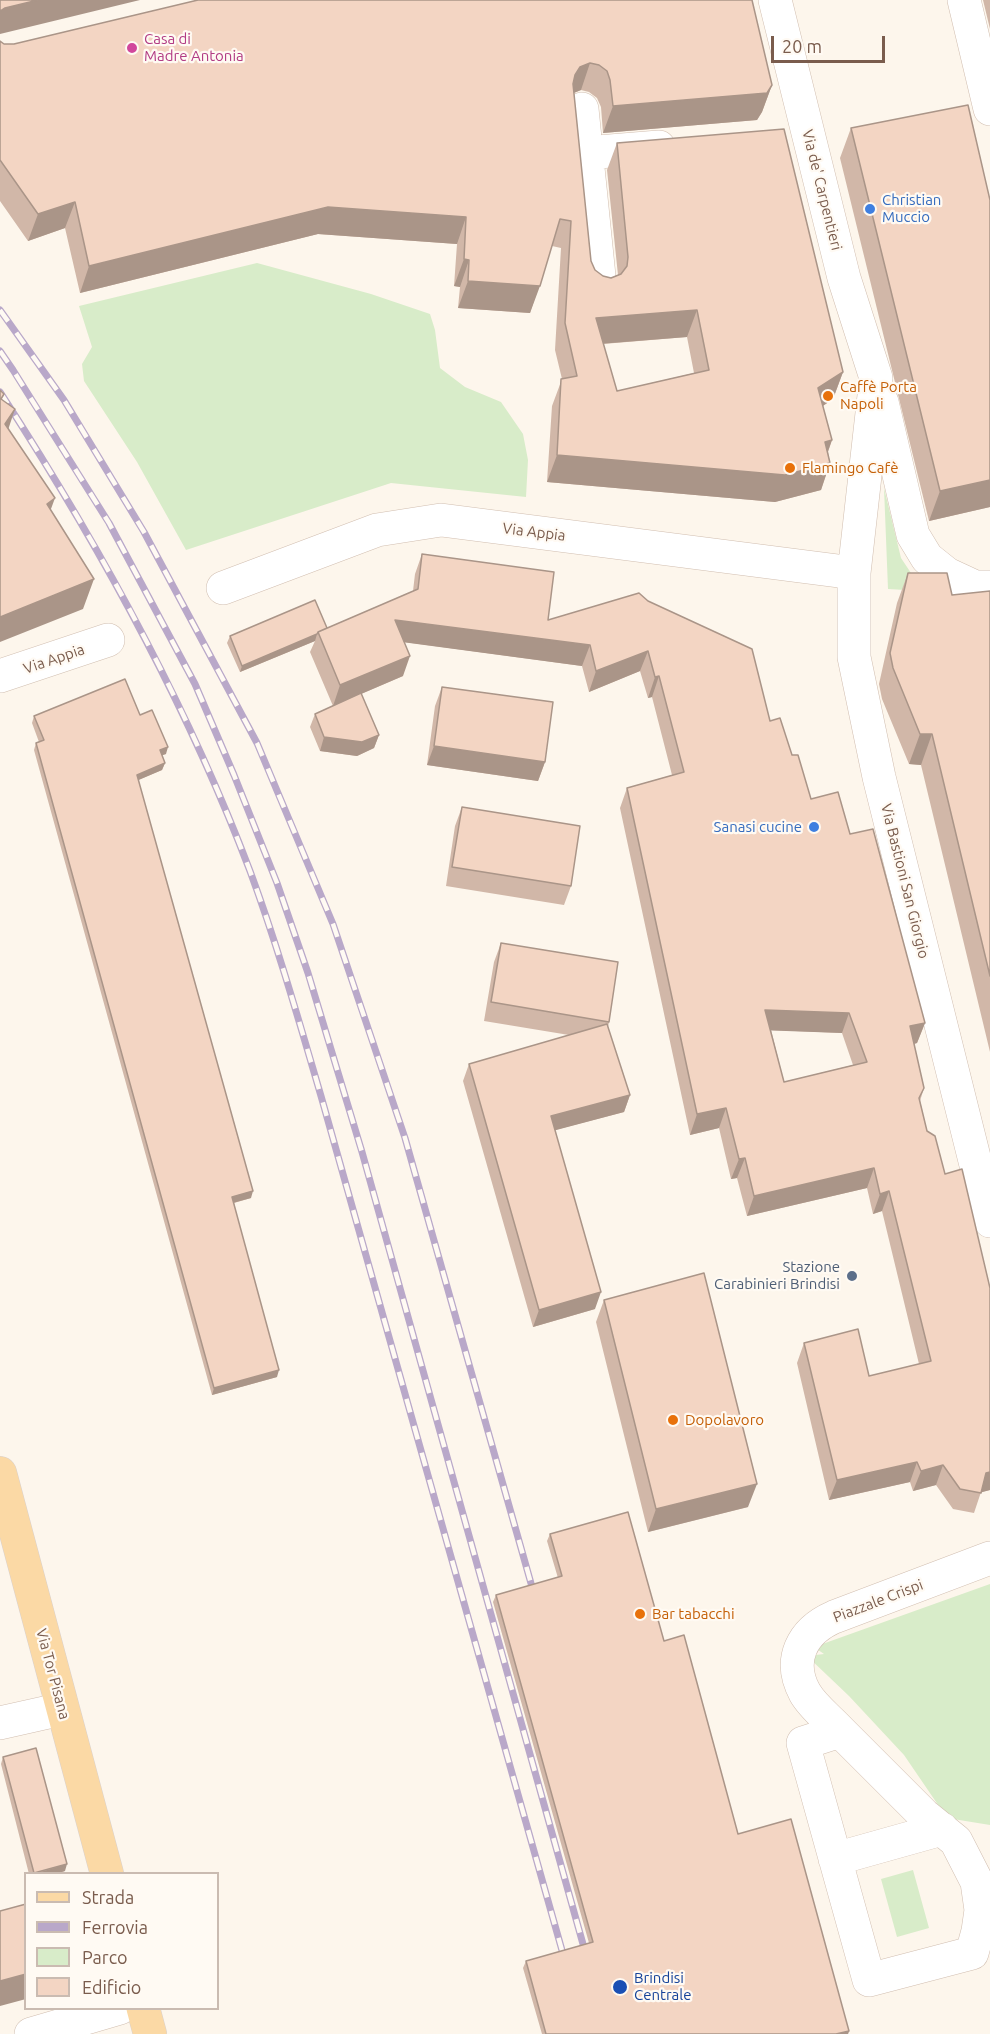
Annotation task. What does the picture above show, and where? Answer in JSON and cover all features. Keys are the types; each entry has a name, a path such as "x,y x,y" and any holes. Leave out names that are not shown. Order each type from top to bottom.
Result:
{"main road":[{"name":"Via Tor Pisana","path":"0,1473 106,1872"},
{"path":"144,2010 150,2034"}],"street":[{"name":"Via de' Carpentieri","path":"774,0 844,278 876,378 913,535 927,558 947,574 975,587 990,587"},
{"path":"964,0 990,109"},
{"path":"582,109 600,286"},
{"path":"773,137 808,134"},
{"path":"586,153 691,144"},
{"name":"Via de' Carpentieri","path":"858,536 876,378"},
{"name":"Via Appia","path":"223,588 377,530 441,520 854,573"},
{"name":"Via Bastioni San Giorgio","path":"858,536 854,573 854,657 879,777 990,1221"},
{"name":"Via Appia","path":"0,676 108,640"},
{"name":"Piazzale Crispi","path":"835,1859 869,1980 972,1953 978,1931 983,1880 956,1841 840,1731 807,1695 799,1680 797,1664 800,1648 808,1635 820,1623 990,1558"},
{"path":"0,1723 62,1709"},
{"path":"840,1731 803,1743 835,1859 942,1829"},
{"path":"31,2034 113,2010"}],"green space":[{"path":"257,263 371,294 430,314 435,330 440,368 465,387 501,402 523,434 528,460 526,497 391,483 186,550 137,462 84,381 82,364 92,347 79,306"},
{"path":"884,488 901,558 923,591 888,589"},
{"path":"990,1584 990,1825 947,1818 904,1755 849,1696 807,1656 824,1654 814,1647"},
{"path":"913,1870 929,1928 897,1937 881,1879"}],"building":[{"path":"0,0 38,0 0,11"},
{"path":"198,0 752,0 772,85 767,93 613,106 607,71 599,65 590,63 580,67 575,75 573,84 591,261 595,270 611,278 621,274 627,266 617,143 784,129 843,372 818,388 832,440 825,442 830,463 785,475 557,455 561,379 577,376 565,323 571,221 560,219 540,286 468,281 469,260 464,259 466,217 328,207 89,266 75,202 38,214 0,160 0,41 4,44 14,44","holes":["697,310 709,370 617,391 596,318"]},
{"path":"968,105 990,200 990,480 940,491 851,128"},
{"path":"0,390 4,394 1,399 15,409 5,424 55,498 47,504 94,579 0,617"},
{"path":"422,554 554,572 548,620 639,593 648,601 752,649 770,721 780,718 792,755 798,755 811,799 838,792 850,834 873,829 925,1023 910,1026 924,1088 919,1098 927,1131 935,1136 945,1174 962,1169 990,1288 990,1472 986,1473 981,1493 960,1489 943,1465 921,1471 917,1462 837,1480 804,1343 858,1329 869,1376 931,1361 889,1191 880,1194 874,1168 754,1196 745,1158 739,1159 726,1108 697,1114 627,788 684,772 659,676 655,677 648,651 596,671 590,645 395,620 410,656 340,685 318,632 418,589","holes":["765,1010 849,1013 867,1062 784,1082"]},
{"path":"908,573 947,573 952,595 990,591 990,976 932,734 920,734 893,668 890,653"},
{"path":"315,600 327,628 242,666 230,636"},
{"path":"125,679 140,715 152,710 168,747 160,750 165,763 137,775 253,1191 232,1197 279,1370 214,1388 36,743 44,740 34,716"},
{"path":"442,687 553,702 545,762 434,746"},
{"path":"361,693 379,735 362,742 324,737 315,714"},
{"path":"462,807 580,826 571,886 452,867"},
{"path":"501,943 618,962 609,1022 491,1002"},
{"path":"607,1024 630,1095 551,1116 601,1292 539,1310 469,1064"},
{"name":"Dopolavoro","path":"704,1273 757,1484 656,1509 604,1300"},
{"path":"628,1512 664,1641 684,1635 738,1834 791,1819 849,2031 836,2034 546,2034 526,1961 593,1942 496,1595 562,1576 550,1534"},
{"path":"36,1748 67,1864 34,1872 3,1757"},
{"path":"24,1905 24,1975 0,1981 0,1911"}],"railway":[{"path":"0,310 64,400 144,532 257,743 333,924 405,1138 536,1601"},
{"path":"0,351 109,523 195,684 277,883 308,973 362,1152 588,1962"},
{"path":"0,392 71,507 138,625 198,746 250,871 279,954 321,1096 567,1968"}],"place":[{"name":"Casa di Madre Antonia","path":"132,48"},
{"name":"Christian Muccio","path":"870,209"},
{"name":"Caffè Porta Napoli","path":"828,396"},
{"name":"Flamingo Cafè","path":"790,468"},
{"name":"Sanasi cucine","path":"814,827"},
{"name":"Stazione Carabinieri Brindisi","path":"852,1276"},
{"name":"Dopolavoro","path":"673,1420"},
{"name":"Bar tabacchi","path":"640,1614"},
{"name":"Brindisi Centrale","path":"620,1987"}]}
